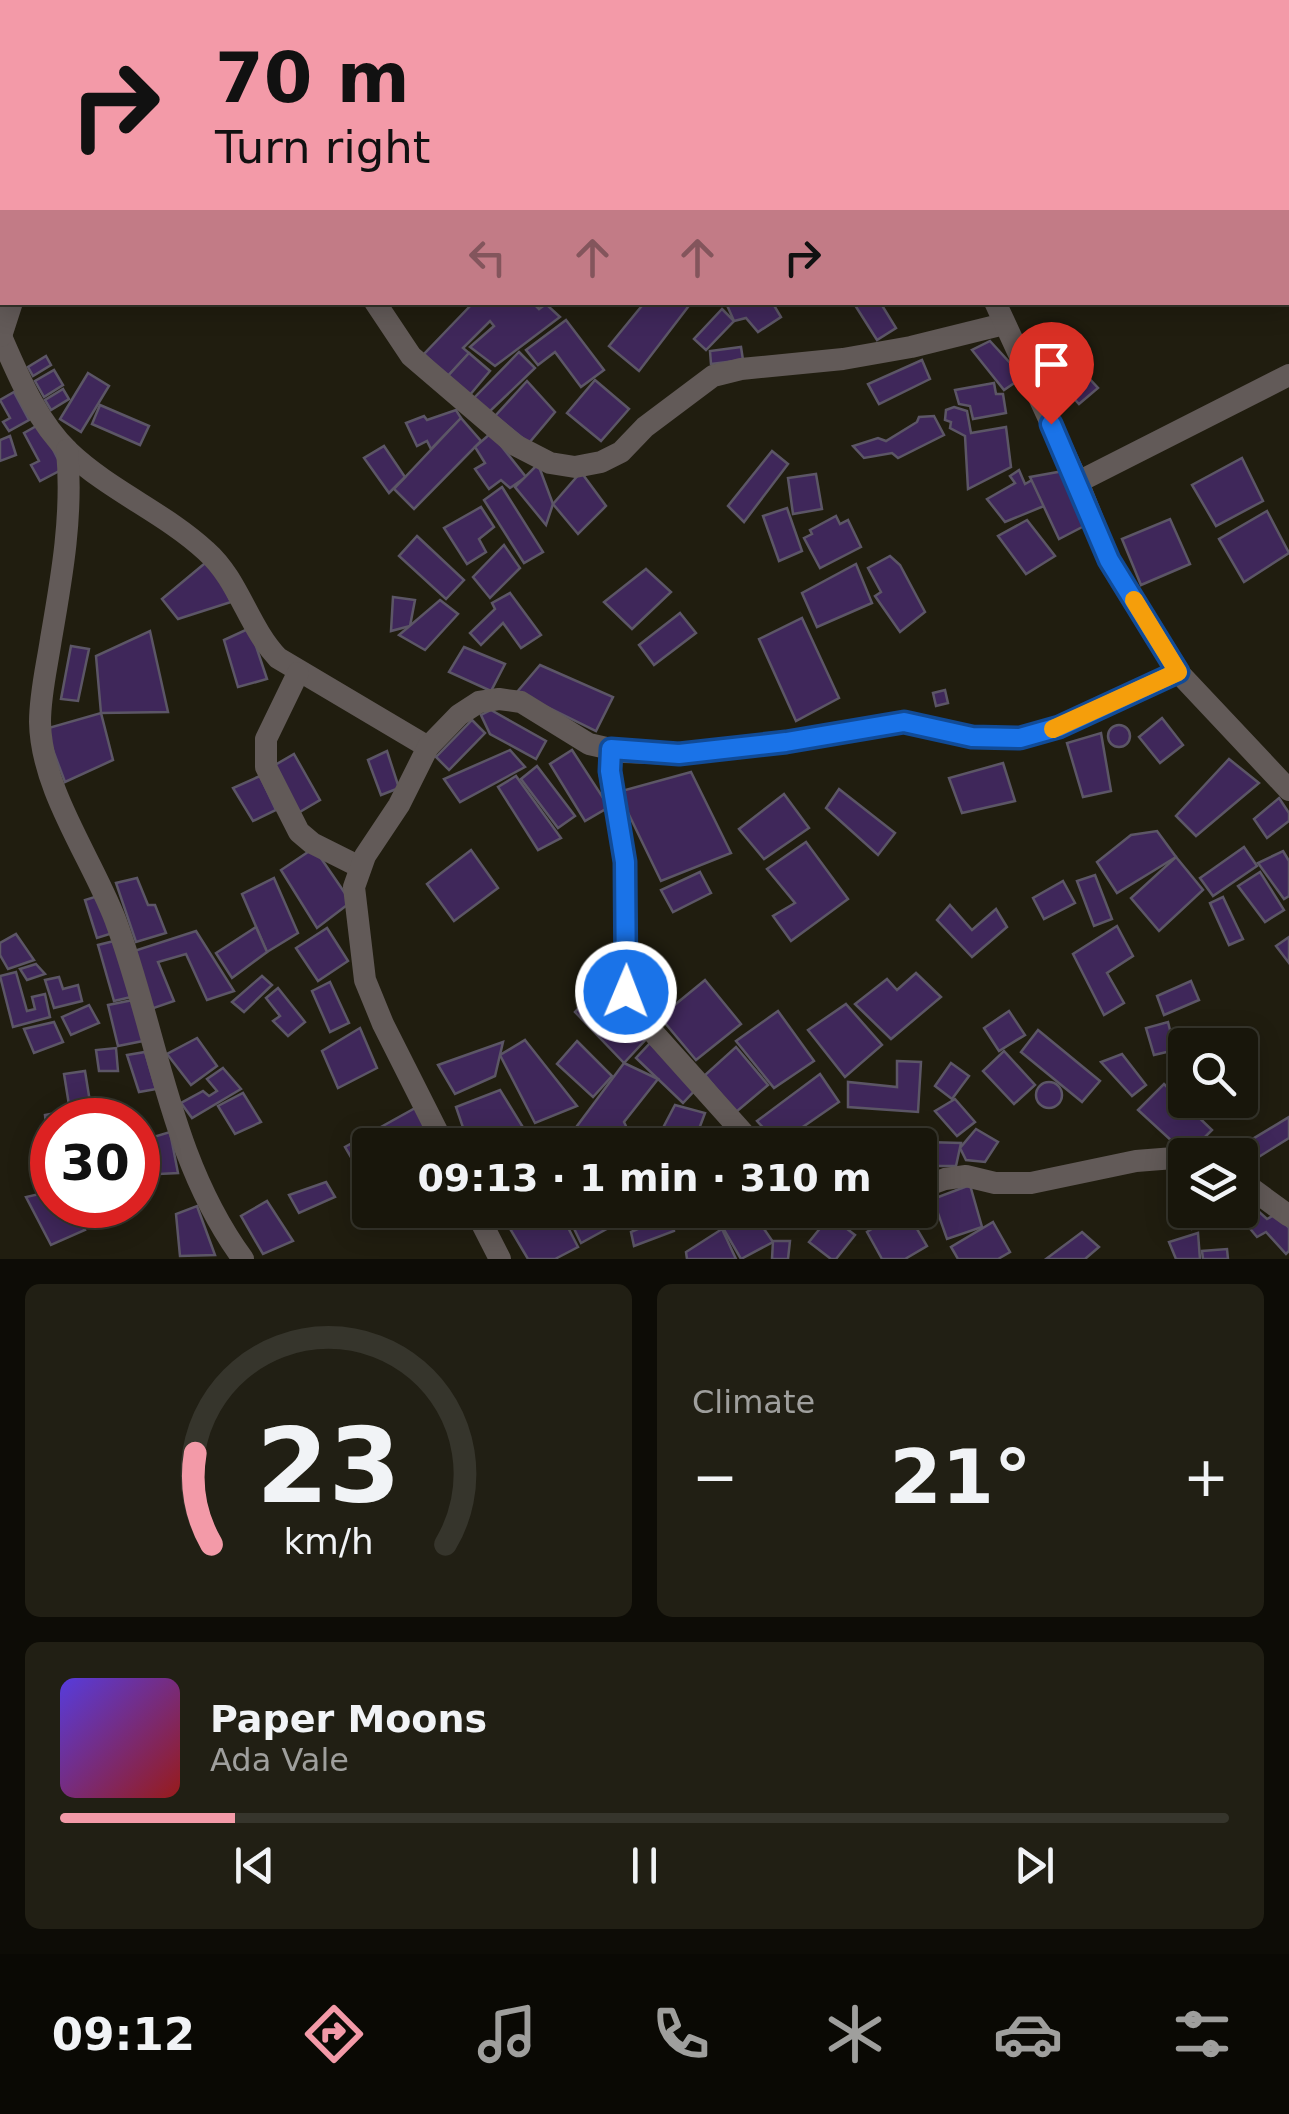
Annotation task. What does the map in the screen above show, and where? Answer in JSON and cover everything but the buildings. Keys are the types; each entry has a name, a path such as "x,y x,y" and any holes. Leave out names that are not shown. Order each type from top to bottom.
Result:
{"street":[{"path":"11,305 0,335 37,410 67,450 95,474 206,550 247,610 260,640 298,673 428,747"},
{"path":"377,305 411,356 515,445 550,464 575,466 601,462 621,452 644,426 714,376 741,368 842,359 911,347 999,313 1078,482 1109,560 1178,672 1289,790"},
{"path":"1078,482 1289,375"},
{"path":"67,450 69,522 40,721 43,751 60,806 98,874 117,926 174,1122 210,1207 243,1259"},
{"path":"435,1128 365,980 354,887 360,867 399,805 428,747 458,715 479,702 521,702 589,744 679,754 786,742 904,722 972,737 1020,738 1059,727 1178,672"},
{"path":"298,673 266,740 266,768 299,832 312,843 360,867"},
{"path":"611,749 610,771 625,862 628,1000 739,1128"},
{"path":"937,1181 966,1176 1031,1183 1136,1161 1168,1158"},
{"path":"1258,1193 1289,1216"},
{"path":"484,1228 500,1259"}],"slow traffic":[{"path":"1053,729 1178,672 1134,600"}],"route":[{"path":"626,992 625,862 610,771 611,749 679,754 786,742 904,722 972,737 1020,738 1059,727 1178,672 1109,560 1051,424"}]}
